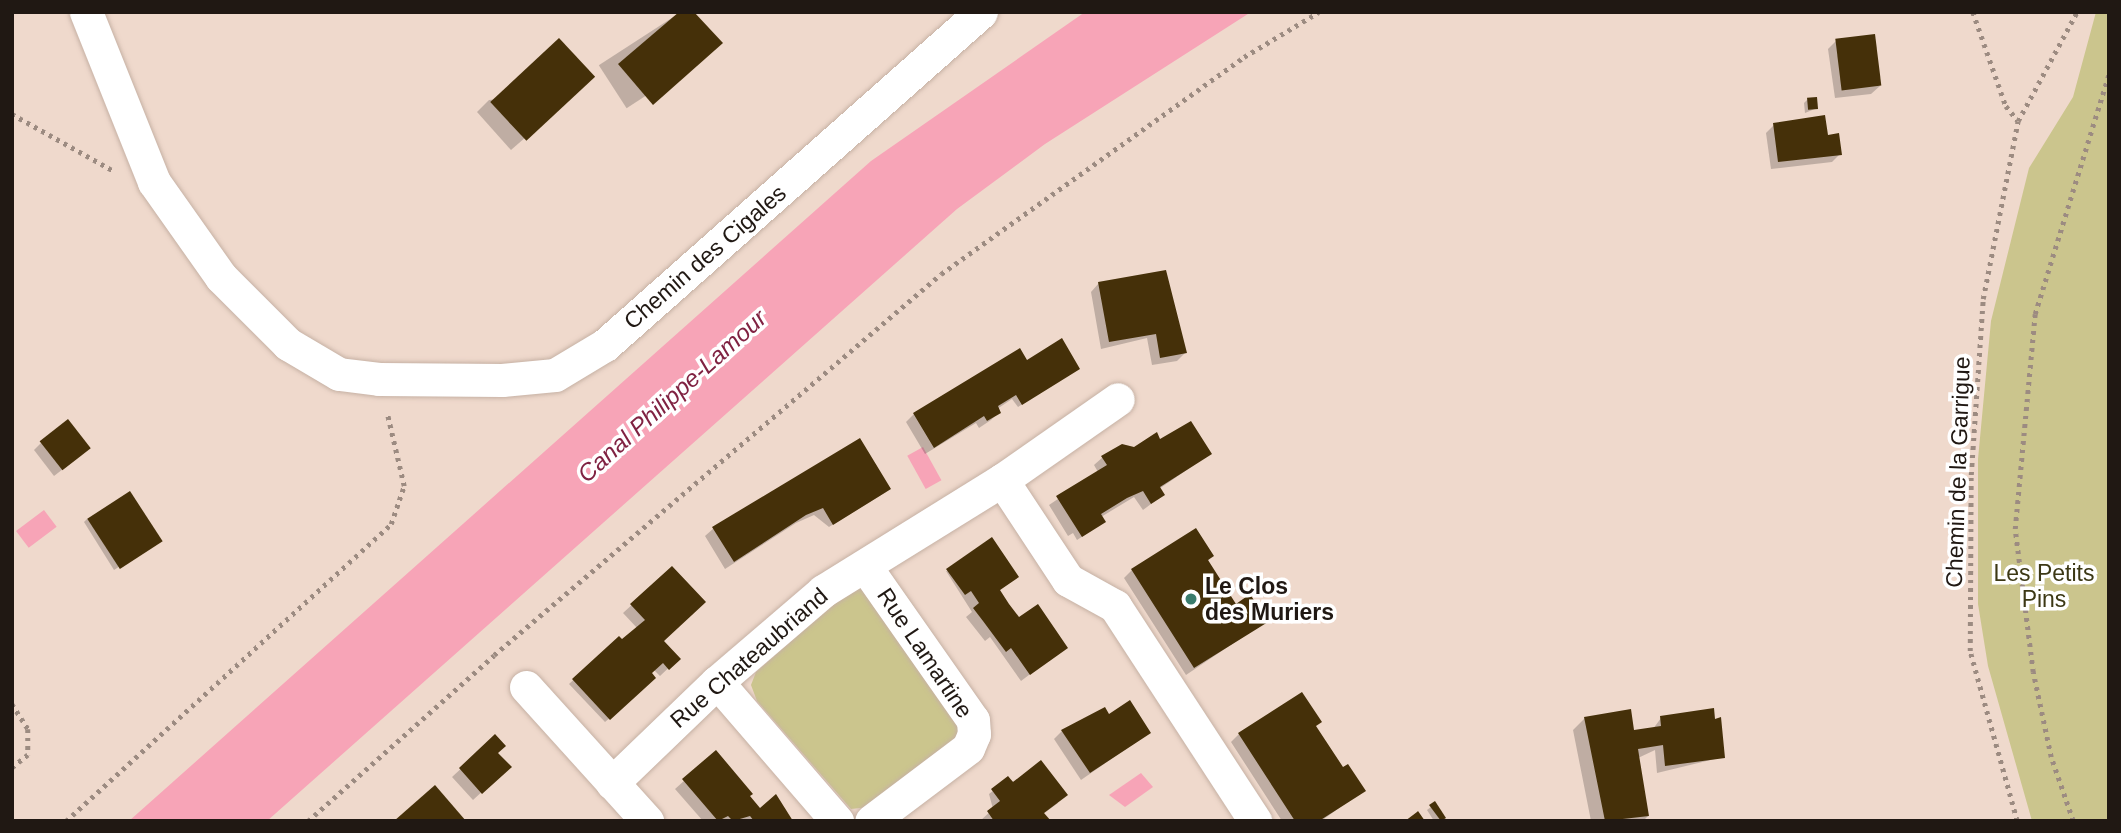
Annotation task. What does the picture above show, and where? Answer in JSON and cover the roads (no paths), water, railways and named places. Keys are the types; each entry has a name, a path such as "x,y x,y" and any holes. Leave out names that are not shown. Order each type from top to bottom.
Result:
{"street":[{"name":"Chemin des Cigales","path":"86,12 154,182 221,277 288,344 339,374 379,379 502,380 555,375 578,365 981,12"},
{"name":"Rue Chateaubriand","path":"612,783 717,682 823,591 1002,480 1118,399"},
{"path":"1002,480 1068,579 1115,606 1255,821"},
{"name":"Rue Lamartine","path":"865,566 973,720 974,734 968,748 871,821"},
{"path":"717,682 837,821"},
{"path":"526,687 647,821"}],"water":[{"name":"Canal Philippe-Lamour","path":"1085,12 1251,12 1045,144 957,209 267,821 129,821 871,161"},
{"path":"923,447 941,480 926,489 907,456"},
{"path":"44,510 57,527 29,548 16,531"},
{"path":"1141,773 1153,787 1125,807 1109,795"}],"place":[{"name":"Le Clos des Muriers","path":"1191,599"}],"park label":[{"name":"Les Petits Pins","path":"2044,586"}]}
